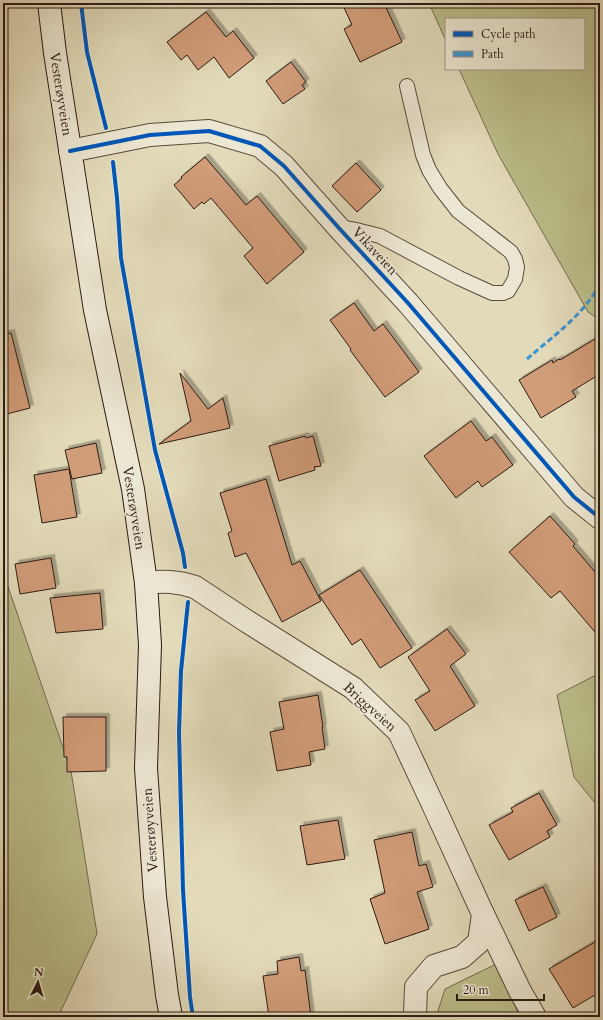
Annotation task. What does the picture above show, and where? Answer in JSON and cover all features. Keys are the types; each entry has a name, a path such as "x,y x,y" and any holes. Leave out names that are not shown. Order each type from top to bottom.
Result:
{"street":[{"name":"Vesterøyveien","path":"49,3 55,53 95,310 133,489 146,583 150,645 146,768 155,897 166,995 171,1017"},
{"name":"Vikaveien","path":"70,151 150,135 208,130 260,146 284,166 408,303 574,498 600,518"},
{"name":"Briggveien","path":"146,583 165,581 195,587 353,688 399,732 436,809 483,914 520,991 535,1017"},
{"path":"416,1017 416,988 434,966 462,957 479,942 483,914"}],"lane":[{"name":"Vikaveien","path":"338,227 380,236 459,278 492,292 503,294 508,290 515,279 515,259 511,252 458,211 440,188 429,170 423,155 407,86"}],"green space":[{"path":"429,3 600,3 600,320 588,312 498,154 459,70 585,70 585,18 445,18 445,39"},
{"path":"3,572 71,771 97,934 58,1017 3,1017"},
{"path":"594,676 600,681 600,809 574,777 557,695"},
{"path":"496,964 520,1017 436,1017 445,989"}],"building":[{"path":"342,3 384,3 402,42 360,62 344,29 352,25"},
{"path":"206,12 226,37 233,31 254,58 229,78 214,57 198,70 187,55 181,60 167,42"},
{"path":"291,62 306,82 302,85 305,89 283,104 266,81"},
{"path":"205,157 246,205 257,196 304,252 267,284 244,256 253,248 211,198 204,204 202,202 194,209 174,185 182,178 181,177"},
{"path":"356,163 381,190 357,212 332,186"},
{"path":"354,303 374,331 383,324 419,372 385,397 330,320"},
{"path":"11,333 30,408 3,415 3,334"},
{"path":"600,336 600,374 572,391 576,397 541,418 519,380 552,360 553,363 559,359 560,360"},
{"path":"180,373 208,409 223,398 230,428 159,444 191,421"},
{"path":"471,421 486,441 492,437 513,465 482,487 478,481 456,498 424,456"},
{"path":"305,436 306,438 313,436 321,466 314,467 315,470 279,481 269,446"},
{"path":"96,443 102,473 72,479 65,450"},
{"path":"69,469 77,517 42,523 34,475"},
{"path":"266,479 292,565 300,561 321,601 282,622 246,553 235,557 228,533 232,531 220,493"},
{"path":"550,516 575,544 573,546 600,578 600,638 560,591 551,598 509,552"},
{"path":"51,558 56,588 20,594 15,564"},
{"path":"360,570 412,648 380,668 361,639 352,645 319,595"},
{"path":"100,593 103,629 56,633 50,598"},
{"path":"447,629 466,654 450,666 475,706 435,731 415,700 430,691 408,657"},
{"path":"318,695 325,749 309,752 311,765 277,771 270,732 284,729 279,702"},
{"path":"63,717 106,717 106,771 67,772 67,757 64,757"},
{"path":"539,793 557,825 547,831 550,837 509,860 489,825 513,812 511,808"},
{"path":"338,820 345,859 307,865 300,826"},
{"path":"412,832 419,866 426,864 433,887 417,892 429,929 385,944 370,899 385,893 374,840"},
{"path":"543,887 557,917 529,931 515,900"},
{"path":"600,939 600,992 573,1008 549,969"},
{"path":"299,957 301,971 305,970 311,1017 269,1017 263,976 278,974 277,961"}],"marked path":[{"path":"527,359 568,324 594,294 600,283"}],"cycle path":[{"path":"81,3 87,52 106,128"},
{"path":"70,151 150,135 209,131 260,146 284,166 408,303 574,497 600,518"},
{"path":"113,162 121,258 155,450 183,553 185,567"},
{"path":"188,602 181,671 179,733 183,890 190,997 193,1017"}]}
